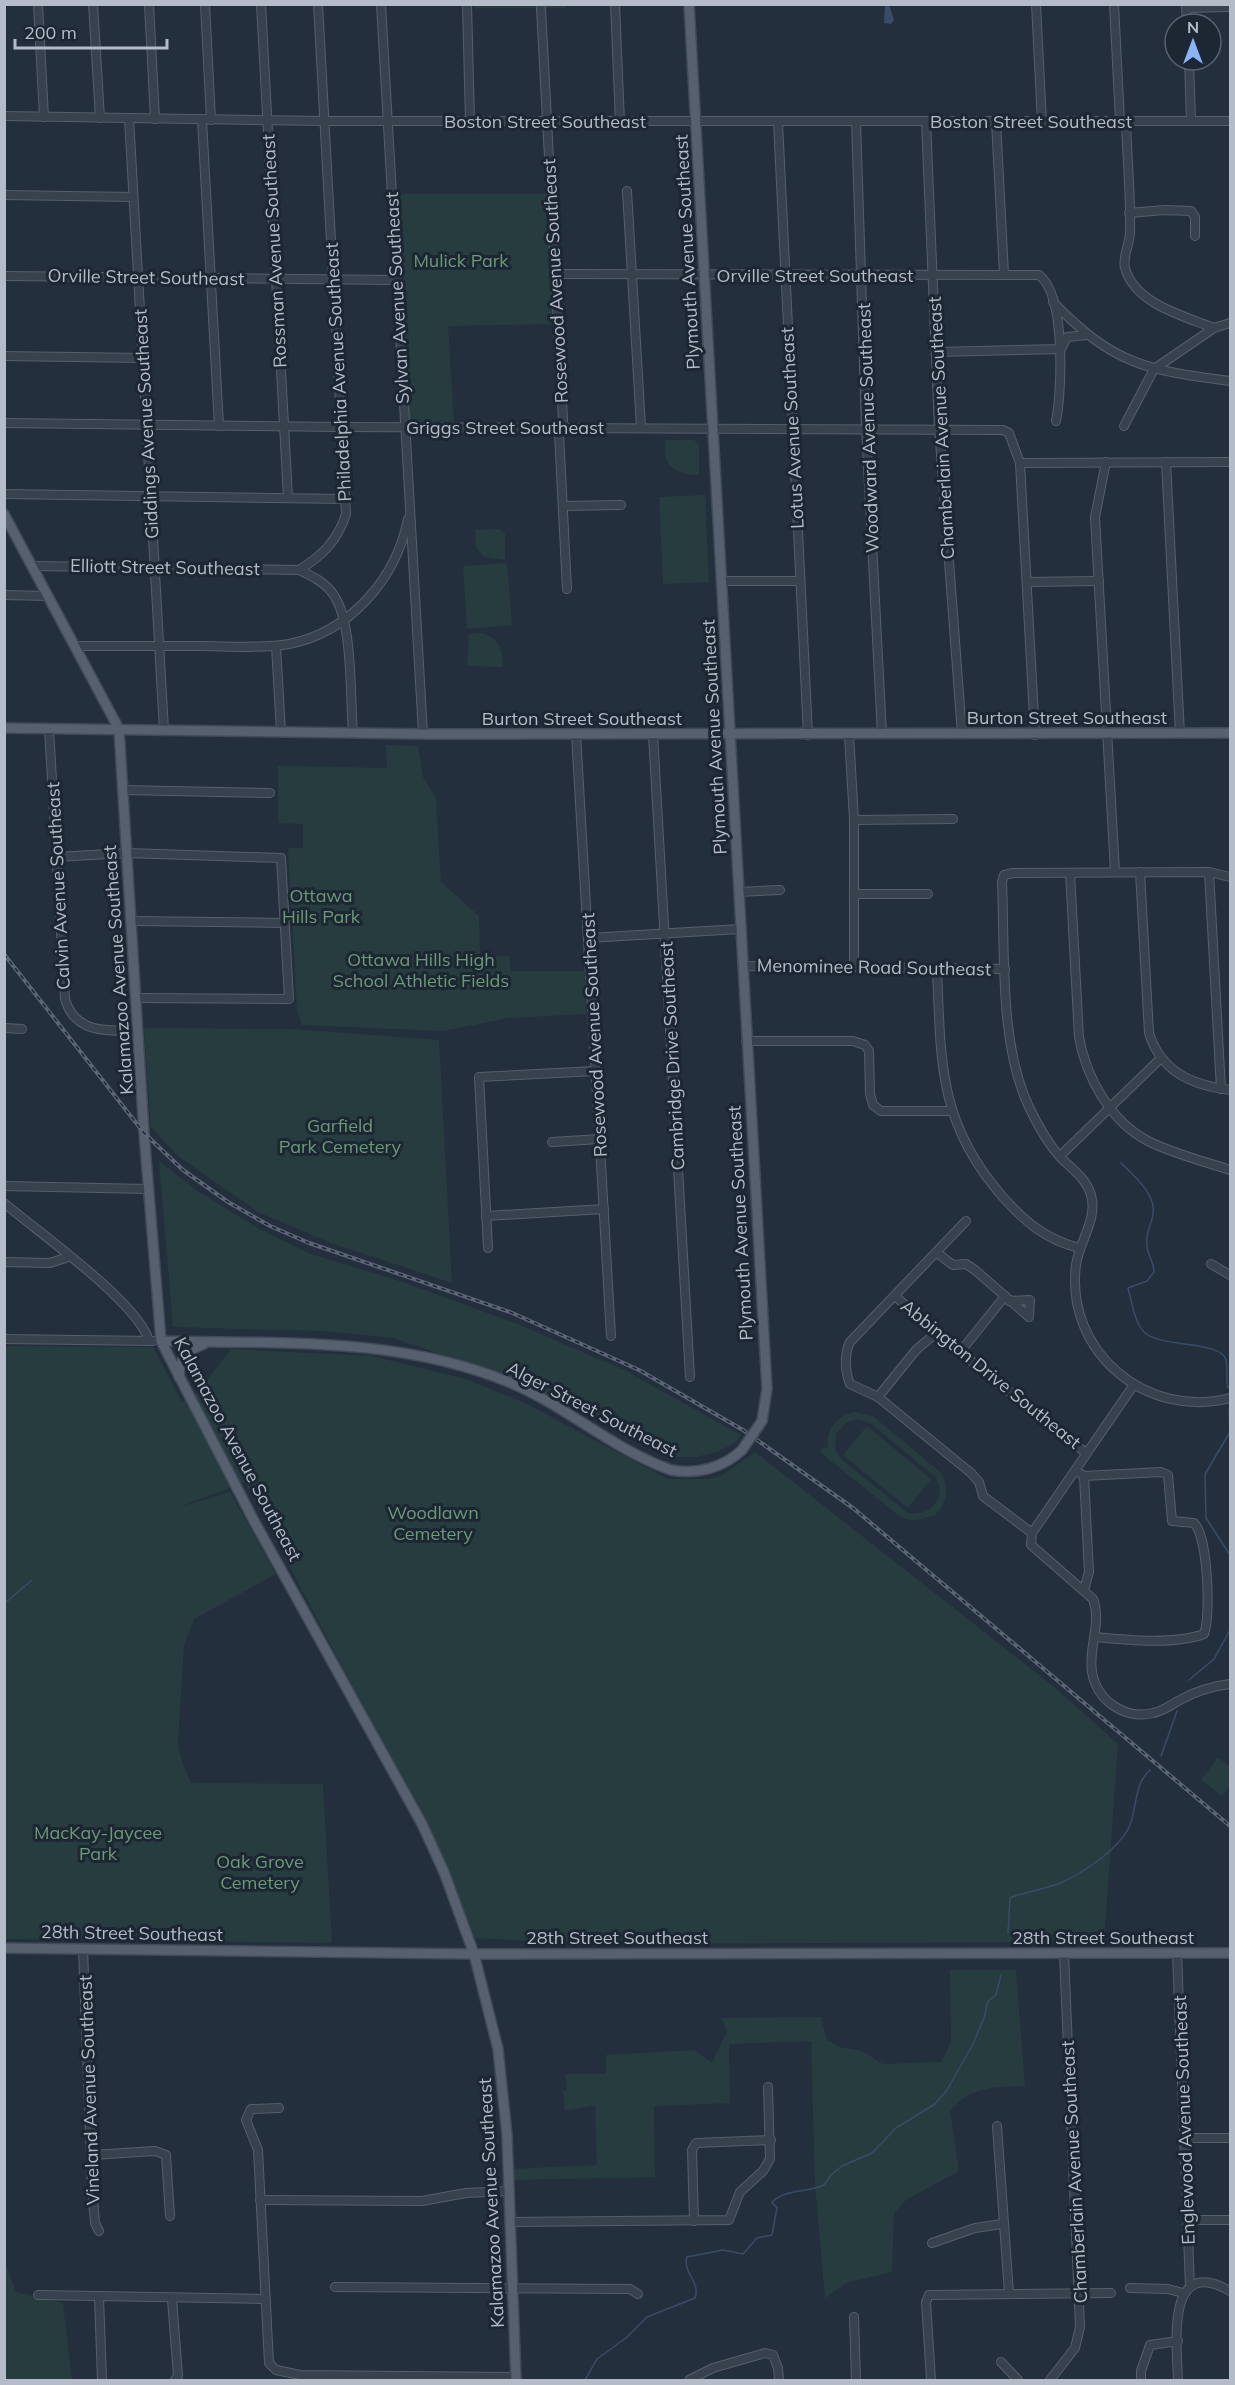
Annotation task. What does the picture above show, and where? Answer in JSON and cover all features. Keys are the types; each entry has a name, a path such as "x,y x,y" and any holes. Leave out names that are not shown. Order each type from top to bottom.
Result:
{"main road":[{"name":"Plymouth Avenue Southeast","path":"689,4 767,1389 762,1421 742,1449 733,1457"},
{"name":"Kalamazoo Avenue Southeast","path":"4,514 119,729 148,1189 161,1341 179,1380 254,1521 422,1824 444,1872 474,1954 491,2017 503,2086 507,2135 516,2379"},
{"name":"Burton Street Southeast","path":"4,728 352,734 1230,733"},
{"name":"Alger Street Southeast","path":"161,1341 331,1344 416,1354 478,1371 512,1384 649,1461 670,1470 703,1470 733,1457"},
{"path":"179,1380 181,1362 185,1354 208,1342"},
{"name":"28th Street Southeast","path":"4,1948 474,1954 1230,1953"}],"street":[{"path":"38,4 44,117"},
{"path":"93,4 100,118"},
{"path":"149,4 155,119"},
{"path":"204,4 211,120"},
{"name":"Rossman Avenue Southeast","path":"261,4 288,498"},
{"name":"Philadelphia Avenue Southeast","path":"299,570 331,546 346,513 318,4"},
{"name":"Sylvan Avenue Southeast","path":"381,4 423,734"},
{"path":"467,4 470,121"},
{"path":"615,4 620,122"},
{"path":"1036,4 1042,122"},
{"path":"1114,4 1130,213 1130,233 1125,268 1136,287 1170,311 1214,328"},
{"path":"1186,6 1230,7"},
{"name":"Rosewood Avenue Southeast","path":"541,8 555,274 561,427 559,434 570,583"},
{"path":"1189,72 1191,121"},
{"name":"Boston Street Southeast","path":"4,116 324,121 1230,121"},
{"name":"Giddings Avenue Southeast","path":"129,118 164,730"},
{"path":"202,120 219,426"},
{"name":"Woodward Avenue Southeast","path":"856,121 866,428 882,734"},
{"name":"Chamberlain Avenue Southeast","path":"926,121 939,428 962,734"},
{"path":"996,121 1004,274"},
{"name":"Lotus Avenue Southeast","path":"778,122 808,735"},
{"path":"627,191 641,427"},
{"path":"4,195 133,197"},
{"path":"1130,213 1165,210 1191,212 1195,217 1196,236"},
{"name":"Orville Street Southeast","path":"555,274 1039,275 1044,280 1052,301"},
{"name":"Orville Street Southeast","path":"4,276 396,280"},
{"path":"1052,301 1087,335 1116,355 1154,369 1230,381"},
{"path":"1052,301 1061,349 1061,386 1056,421"},
{"path":"1124,426 1154,369 1214,328 1230,323"},
{"path":"1061,349 1067,337 1087,335"},
{"path":"936,352 1061,349"},
{"path":"4,356 143,358"},
{"name":"Griggs Street Southeast","path":"4,423 146,423 284,427 939,428 1006,431 1020,463"},
{"path":"1106,462 1095,517 1115,872"},
{"path":"1166,462 1180,734"},
{"path":"1035,735 1020,463 1230,462"},
{"path":"4,494 346,499"},
{"path":"564,506 621,505"},
{"path":"75,646 276,646 305,639 345,620 376,589 396,556 410,507"},
{"path":"396,556 404,554 413,558"},
{"name":"Elliott Street Southeast","path":"32,566 154,566 299,570"},
{"path":"299,570 328,587 336,597 345,620 352,734"},
{"path":"722,581 800,581"},
{"path":"1027,582 1099,581"},
{"path":"4,595 48,596"},
{"path":"276,646 281,732"},
{"name":"Calvin Avenue Southeast","path":"49,729 64,999 73,1016 93,1029 138,1030"},
{"name":"Rosewood Avenue Southeast","path":"576,734 611,1335"},
{"path":"849,734 854,820 854,967"},
{"name":"Cambridge Drive Southeast","path":"653,735 690,1377"},
{"path":"123,790 270,793"},
{"path":"854,820 953,819"},
{"path":"56,857 127,853 279,856 283,868 289,999 136,998"},
{"path":"1140,872 1149,1033 1160,1059 1176,1073 1230,1090"},
{"path":"1209,872 1221,1089"},
{"path":"1230,877 1209,872 1013,873 1004,875 1002,882 1005,969 1012,1059 1020,1087 1038,1126 1060,1156 1084,1180 1092,1201 1090,1221 1080,1248 1075,1279 1081,1319 1099,1354 1133,1386 1158,1396 1190,1402 1230,1398"},
{"path":"1070,873 1079,1037 1088,1072 1110,1107 1147,1140 1230,1170"},
{"path":"738,892 780,890"},
{"path":"854,894 928,894"},
{"path":"132,921 285,923"},
{"path":"588,938 740,929"},
{"name":"Menominee Road Southeast","path":"742,966 1005,969"},
{"path":"937,969 940,1038 951,1111 962,1137 980,1169 1028,1224 1057,1242 1080,1248"},
{"path":"4,1028 22,1029"},
{"path":"746,1041 853,1041 865,1045 869,1051 870,1094 873,1105 881,1111 951,1111"},
{"path":"1060,1156 1160,1059"},
{"path":"488,1248 478,1077 596,1071"},
{"path":"552,1142 600,1139"},
{"path":"4,1186 148,1189"},
{"path":"4,1203 120,1301 147,1332 149,1341"},
{"path":"486,1216 604,1209"},
{"path":"966,1221 847,1348 850,1384 878,1397 971,1473 979,1482 983,1496 1032,1533"},
{"path":"937,1253 952,1265 966,1264 1007,1298 962,1352"},
{"path":"4,1262 50,1263 68,1257"},
{"path":"1211,1264 1230,1275"},
{"name":"Abbington Drive Southeast","path":"895,1296 936,1333 1086,1453"},
{"path":"878,1397 916,1350 936,1333"},
{"name":"Alger Street Southeast","path":"4,1339 161,1341"},
{"path":"1133,1386 1032,1533 1030,1545 1094,1599 1096,1610 1092,1666 1097,1687 1109,1703 1128,1713 1154,1713 1200,1691 1230,1684"},
{"path":"1075,1470 1084,1476 1161,1472 1168,1475 1172,1521 1194,1523 1202,1536 1208,1625 1204,1634 1192,1638 1130,1640 1095,1637"},
{"path":"1084,1476 1089,1572 1084,1590"},
{"name":"Vineland Avenue Southeast","path":"83,1949 95,2223 99,2231"},
{"name":"Englewood Avenue Southeast","path":"1177,1953 1190,2287"},
{"name":"Chamberlain Avenue Southeast","path":"1050,2380 1075,2348 1080,2327 1064,1954"},
{"path":"509,2222 729,2220 740,2192 768,2164 771,2140 768,2088"},
{"path":"279,2108 251,2109 246,2120 258,2150 269,2363 276,2370 305,2375 516,2379"},
{"path":"997,2126 1002,2224 1007,2247 1009,2293"},
{"path":"1185,2138 1230,2139"},
{"path":"694,2221 692,2150 696,2144 771,2140"},
{"path":"92,2155 164,2153 167,2161 170,2216"},
{"path":"260,2200 422,2200 466,2193 508,2191"},
{"path":"1189,2220 1230,2220"},
{"path":"932,2243 975,2228 1002,2224"},
{"path":"1178,2380 1178,2305 1183,2293 1190,2287 1215,2285 1230,2291"},
{"path":"335,2287 630,2289 638,2294"},
{"path":"1130,2288 1168,2289 1183,2293"},
{"path":"931,2380 926,2302 929,2295 1111,2293"},
{"path":"38,2295 264,2299"},
{"path":"99,2297 102,2380"},
{"path":"172,2299 178,2376 175,2380"},
{"path":"854,2317 856,2380"},
{"path":"1141,2380 1141,2371 1150,2345 1178,2342"},
{"path":"689,2380 735,2361 765,2353 773,2355 778,2368 779,2380"},
{"path":"1001,2362 1018,2380"}],"green space":[{"path":"474,4 566,5 566,8 474,8"},
{"name":"Mulick Park","path":"394,194 547,194 554,324 448,326 454,423 409,423"},
{"path":"665,440 694,440 699,445 699,475 683,473 672,467 666,456"},
{"path":"705,495 709,582 663,584 659,497"},
{"path":"500,529 505,534 505,560 484,557 476,547 475,530"},
{"path":"507,563 512,625 467,629 463,566"},
{"path":"479,633 491,637 498,644 503,667 467,666 469,634"},
{"name":"Ottawa Hills High School Athletic Fields","path":"386,745 418,746 423,777 436,798 441,882 479,916 480,957 509,956 511,971 584,971 586,1014 509,1018 443,1031 302,1025 297,1010 288,848 303,848 303,824 278,823 278,766 387,768"},
{"name":"Garfield Park Cemetery","path":"144,1028 293,1029 439,1040 452,1283 331,1243 258,1212 178,1156 151,1127"},
{"path":"159,1161 196,1190 261,1230 311,1254 403,1282 515,1323 624,1370 741,1435 735,1443 717,1452 696,1457 674,1457 605,1421 500,1375 393,1338 325,1331 173,1327"},
{"path":"5,1346 153,1347 182,1402 198,1392 231,1349 372,1356 466,1379 525,1403 668,1479 710,1479 724,1474 755,1452 1053,1686 1118,1744 1104,1942 593,1944 475,1938 425,1816 363,1706 245,1482 179,1507 230,1492 276,1574 194,1619 184,1645 178,1744 182,1762 191,1783 323,1784 332,1943 5,1939"},
{"path":"854,1412 874,1417 941,1473 946,1485 946,1496 934,1516 912,1521 898,1515 820,1452 824,1447 828,1448 829,1435 834,1425","holes":["858,1419 870,1423 936,1477 939,1485 938,1499 929,1509 916,1514 908,1513 841,1459 835,1449 836,1433 847,1422"]},
{"path":"867,1426 931,1479 908,1508 843,1455"},
{"path":"1218,1757 1230,1767 1230,1786 1222,1796 1201,1780"},
{"path":"950,1970 1016,1970 1025,2086 993,2088 975,2092 950,2111 959,2171 906,2200 894,2213 892,2272 846,2283 825,2298 815,2185 811,2041 729,2044 730,2103 654,2106 655,2177 513,2180 511,2169 597,2165 595,2105 565,2111 563,2090 567,2090 565,2074 606,2074 606,2055 694,2050 712,2063 727,2031 721,2018 821,2017 827,2040 840,2047 862,2051 883,2064 941,2062 951,2042"},
{"path":"4,2260 16,2292 63,2303 72,2380 5,2380"}],"water":[{"path":"885,4 890,7 894,20 891,24 884,23"}],"waterway":[{"path":"1121,1163 1143,1185 1153,1206 1147,1248 1154,1272 1147,1281 1128,1288 1138,1322 1144,1332 1152,1337 1213,1349 1222,1354 1226,1360 1228,1388"},
{"path":"1229,1409 1230,1432 1205,1474 1206,1518 1230,1555 1230,1564"},
{"path":"4,1604 32,1580"},
{"path":"1189,1680 1214,1659 1230,1630"},
{"path":"1161,1756 1177,1711"},
{"path":"1008,1933 1010,1898 1055,1885 1086,1869 1108,1852 1125,1834 1130,1825 1138,1789 1150,1770"},
{"path":"585,2380 597,2359 626,2338 647,2317 695,2298 696,2287 687,2268 687,2257 723,2250 743,2254 757,2238 772,2235 777,2208 772,2202 784,2195 824,2185 842,2166 872,2153 896,2128 935,2104 947,2090 973,2044 984,2018 988,2001 996,1995 1001,1975"}],"railway":[{"path":"4,954 144,1133 183,1170 228,1202 270,1226 309,1243 510,1312 639,1370 743,1430 853,1508 1230,1826"}],"park label":[{"name":"Ottawa Hills Park","path":"321,905"},
{"name":"Woodlawn Cemetery","path":"433,1522"},
{"name":"MacKay-Jaycee Park","path":"98,1842"},
{"name":"Oak Grove Cemetery","path":"260,1871"}]}
